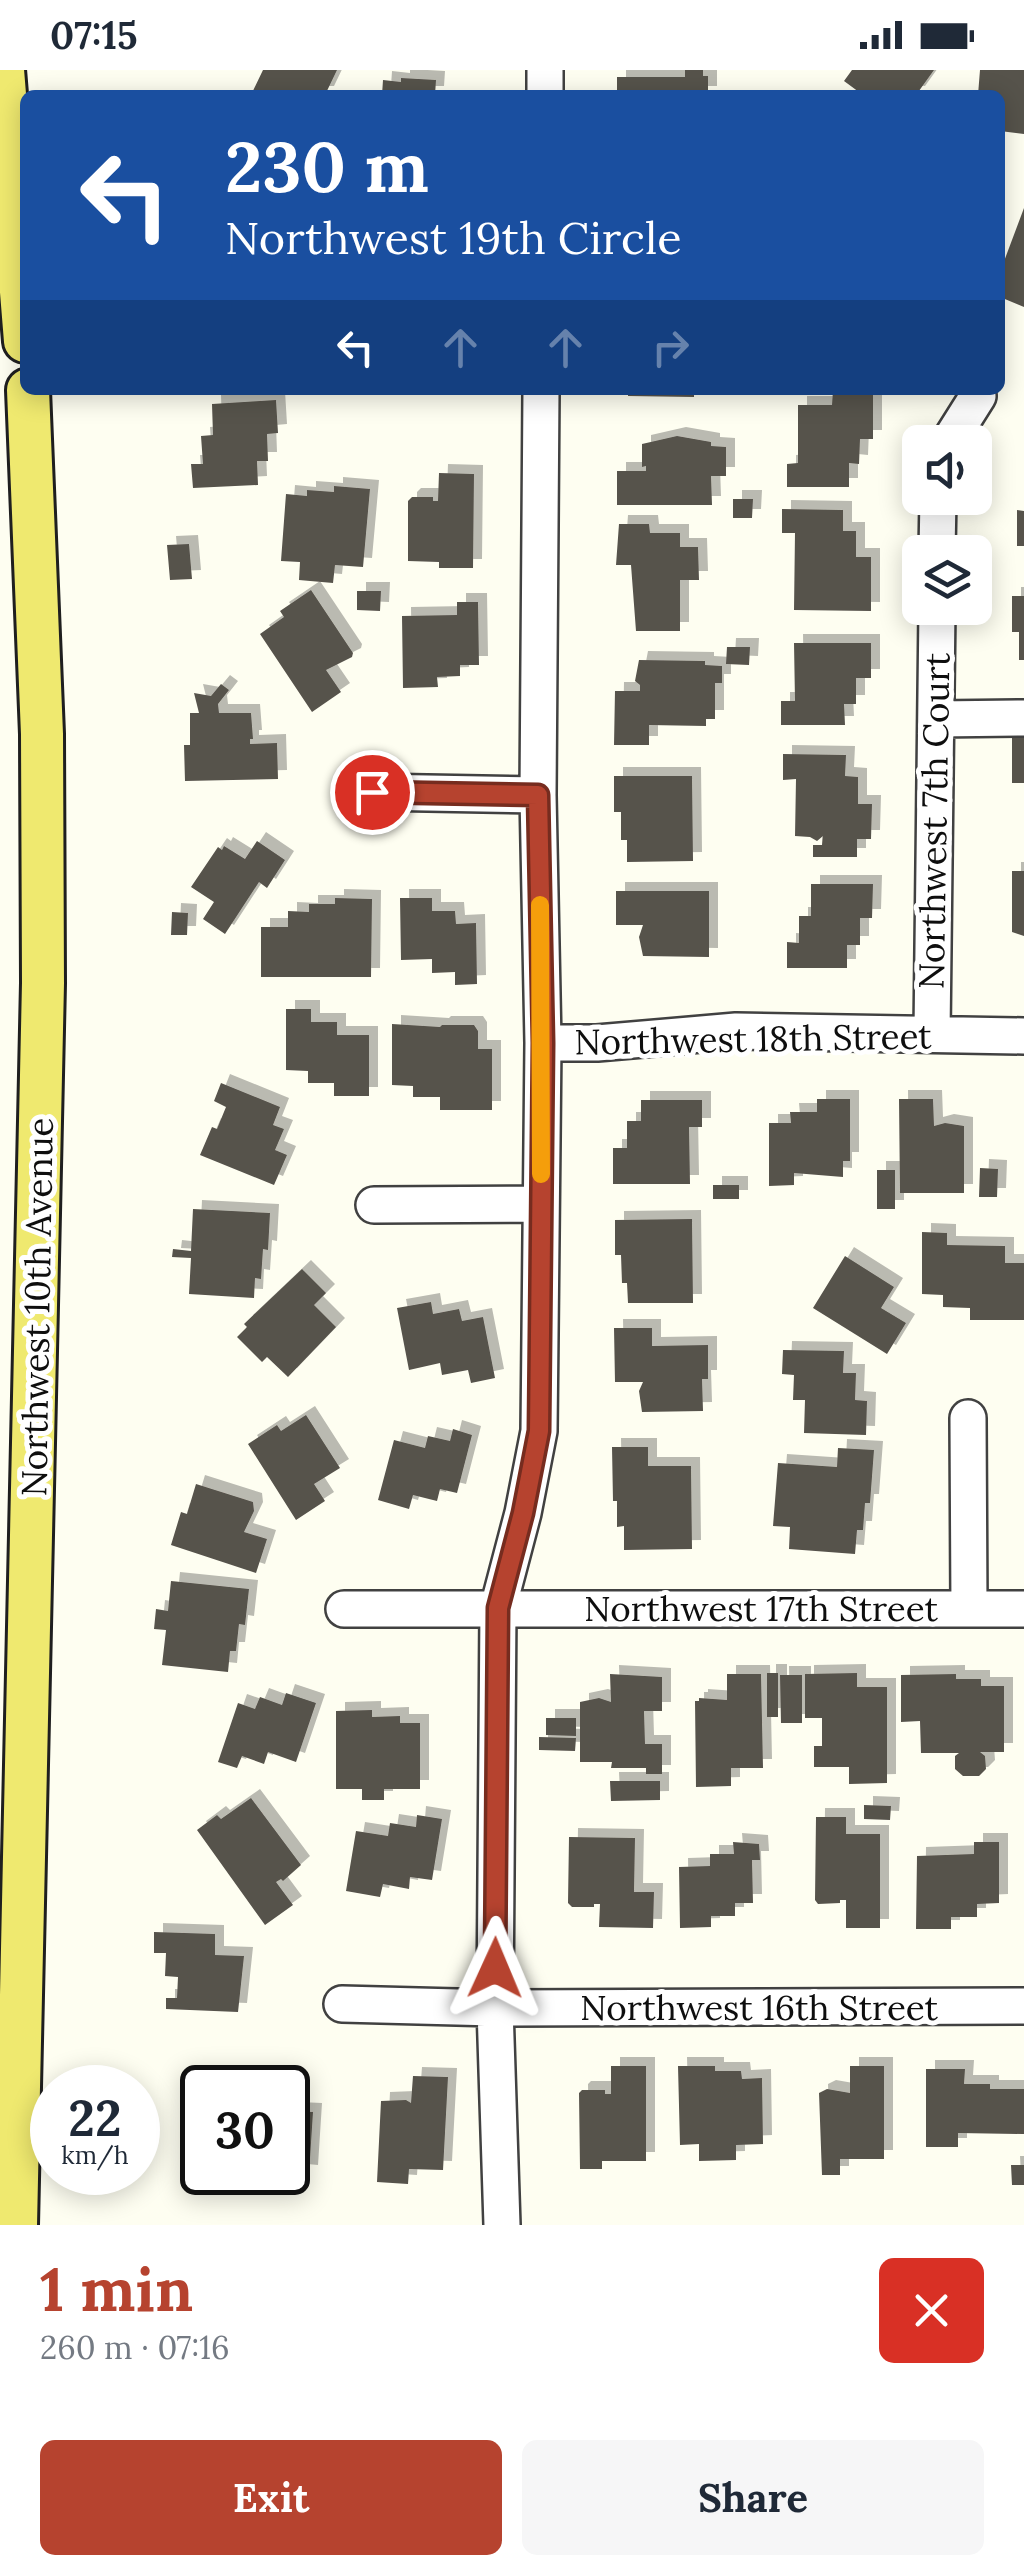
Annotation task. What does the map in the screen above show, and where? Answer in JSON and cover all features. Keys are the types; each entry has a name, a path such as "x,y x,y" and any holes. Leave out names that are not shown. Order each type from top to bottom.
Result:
{"main road":[{"path":"3,70 20,280"},
{"name":"Northwest 10th Avenue","path":"16,2225 43,982 42,734 28,395"}],"street":[{"path":"502,2225 495,2008 498,1608 539,1431 543,1043 538,795 541,395"},
{"path":"960,425 978,396"},
{"name":"Northwest 7th Court","path":"932,1034 937,625"},
{"path":"936,718 1024,718"},
{"path":"372,792 538,795"},
{"name":"Northwest 18th Street","path":"543,1043 597,1043 736,1031 1024,1036"},
{"path":"374,1205 540,1204"},
{"path":"968,1418 969,1608"},
{"name":"Northwest 17th Street","path":"344,1609 1024,1609"},
{"name":"Northwest 16th Street","path":"342,2004 495,2008 1024,2006"}],"building":[{"path":"263,70 337,70 327,90 253,90"},
{"path":"685,70 703,70 703,76 708,76 708,90 617,90 617,77 685,77"},
{"path":"852,70 934,70 920,90 856,90 844,81"},
{"path":"980,70 1024,70 1024,134 1005,132 1005,90 978,90"},
{"path":"401,78 436,80 435,90 382,90 383,80 401,82"},
{"path":"1024,208 1024,307 1005,299 1005,259"},
{"path":"694,395 694,397 628,396"},
{"path":"833,395 873,395 873,439 860,439 859,464 849,463 849,487 787,487 787,464 798,463 798,405 832,405"},
{"path":"276,400 278,433 267,434 268,461 257,461 258,485 193,488 191,464 203,464 201,436 213,435 212,404"},
{"path":"677,436 726,447 726,476 711,476 712,505 617,505 617,471 646,471 646,466 642,467 642,444"},
{"path":"439,473 474,474 473,568 439,568 439,562 408,561 408,501 412,497 433,497 433,501 438,501"},
{"path":"334,486 370,489 363,567 335,565 333,583 299,580 300,562 281,561 286,494 307,496 307,490 334,492"},
{"path":"733,499 753,499 752,518 733,518"},
{"path":"782,509 843,510 843,531 856,531 856,557 871,557 871,611 794,610 795,533 782,533"},
{"path":"1017,510 1024,511 1024,546 1017,546"},
{"path":"619,524 649,524 650,533 680,533 680,547 698,547 699,580 680,580 680,631 636,631 631,565 616,565"},
{"path":"189,544 192,579 170,580 167,545"},
{"path":"311,590 353,653 326,670 341,692 312,712 260,634 284,617 280,611"},
{"path":"357,591 381,591 380,611 357,610"},
{"path":"1012,596 1024,596 1024,660 1019,660 1019,632 1012,632"},
{"path":"457,602 478,602 479,665 460,665 460,676 437,677 438,687 403,688 402,616 457,615"},
{"path":"794,643 871,643 871,678 856,678 856,704 844,704 845,725 781,725 781,701 795,701"},
{"path":"727,647 750,647 749,665 726,664"},
{"path":"639,660 705,661 705,665 722,666 722,683 715,683 715,719 706,719 706,726 649,725 649,745 614,745 615,691 640,691 635,681"},
{"path":"221,684 229,690 218,704 219,713 251,713 250,744 277,743 278,779 185,781 184,745 190,745 190,713 199,713 194,693 211,696"},
{"path":"1012,729 1024,729 1024,783 1012,783"},
{"path":"783,754 846,755 845,776 858,777 858,804 872,804 871,839 857,839 857,857 813,857 813,845 822,845 823,836 817,841 795,836 796,779 783,780"},
{"path":"614,776 692,776 693,861 627,862 627,840 621,840 621,812 614,812"},
{"path":"257,841 285,860 267,888 259,882 225,934 203,919 214,902 191,887 218,847 222,850 224,846 245,859"},
{"path":"1012,871 1024,871 1024,936 1012,932"},
{"path":"811,884 873,884 872,918 860,918 860,945 847,945 847,968 787,968 787,942 799,943 799,916 811,916"},
{"path":"616,891 709,891 709,957 643,956 639,937 643,925 616,925"},
{"path":"335,898 372,899 371,977 261,977 261,927 288,927 288,911 309,912 309,904 335,904"},
{"path":"400,898 432,898 432,911 455,911 456,924 476,923 477,984 455,985 455,972 432,973 432,959 401,960"},
{"path":"172,912 188,913 187,935 171,935"},
{"path":"286,1009 311,1009 311,1022 337,1022 337,1035 369,1035 369,1096 334,1096 334,1083 308,1083 308,1071 286,1070"},
{"path":"392,1024 474,1025 478,1049 492,1049 492,1110 440,1110 440,1097 413,1097 413,1086 392,1085"},
{"path":"221,1083 280,1107 273,1125 284,1129 275,1150 287,1155 274,1185 200,1155 226,1107 214,1101"},
{"path":"817,1099 850,1099 850,1161 843,1161 843,1177 794,1173 794,1185 769,1186 769,1123 791,1123 790,1112 817,1112"},
{"path":"899,1099 933,1099 934,1126 964,1126 964,1193 900,1193"},
{"path":"641,1100 702,1100 702,1127 689,1127 690,1184 613,1184 613,1148 627,1148 627,1121 641,1121"},
{"path":"980,1168 998,1169 997,1197 979,1197"},
{"path":"877,1170 895,1170 895,1209 877,1209"},
{"path":"713,1185 739,1185 739,1199 713,1199"},
{"path":"193,1209 270,1213 268,1250 263,1249 261,1279 255,1278 254,1298 189,1294 191,1258 172,1257 173,1249 191,1251"},
{"path":"692,1219 693,1303 628,1303 627,1283 622,1283 621,1255 615,1255 615,1220"},
{"path":"922,1232 947,1233 947,1245 1005,1246 1005,1263 1024,1263 1024,1320 970,1320 970,1308 943,1307 943,1295 922,1294"},
{"path":"845,1256 894,1287 881,1308 906,1323 887,1354 813,1308"},
{"path":"302,1269 326,1293 314,1305 336,1327 288,1377 267,1357 262,1362 237,1337 247,1327 244,1324"},
{"path":"431,1302 433,1314 459,1309 462,1321 483,1317 495,1378 471,1383 468,1370 442,1375 440,1363 409,1370 397,1308"},
{"path":"614,1328 652,1328 652,1346 708,1345 708,1379 702,1379 703,1411 642,1412 639,1391 643,1382 615,1382"},
{"path":"783,1350 844,1351 843,1373 856,1373 855,1400 867,1401 866,1435 804,1433 805,1400 793,1400 794,1375 782,1374"},
{"path":"306,1415 340,1468 314,1484 325,1501 296,1520 248,1444 277,1425 281,1431"},
{"path":"453,1429 472,1435 457,1493 440,1489 437,1501 413,1495 409,1509 378,1500 394,1440 425,1448 428,1436 450,1441"},
{"path":"612,1447 648,1447 648,1466 691,1466 692,1549 624,1550 624,1526 617,1527 617,1501 613,1501"},
{"path":"838,1448 874,1450 870,1503 865,1503 863,1530 857,1530 855,1554 789,1549 790,1527 773,1526 778,1463 837,1467"},
{"path":"196,1484 253,1502 254,1511 244,1532 267,1539 256,1573 171,1545 181,1512 187,1514"},
{"path":"171,1581 249,1589 245,1625 239,1624 236,1651 230,1651 228,1672 162,1665 166,1630 154,1629 156,1609 168,1611"},
{"path":"767,1673 778,1673 778,1717 767,1717"},
{"path":"857,1673 857,1687 887,1687 887,1783 849,1784 849,1767 814,1767 814,1746 822,1746 822,1718 805,1718 805,1674"},
{"path":"610,1674 662,1677 662,1711 644,1711 645,1744 662,1744 662,1774 646,1774 646,1768 611,1768 612,1762 580,1762 580,1702 599,1698 611,1702"},
{"path":"727,1674 761,1674 763,1768 731,1768 731,1786 696,1787 695,1701 727,1700"},
{"path":"956,1674 956,1679 981,1679 981,1686 1004,1686 1004,1752 980,1752 985,1756 986,1769 979,1776 963,1776 955,1769 955,1756 959,1753 921,1753 920,1721 901,1722 901,1675"},
{"path":"780,1675 802,1675 802,1723 781,1723"},
{"path":"286,1693 316,1703 296,1762 268,1752 264,1764 242,1756 237,1768 218,1762 238,1703 255,1709 260,1697 282,1705"},
{"path":"372,1710 372,1717 400,1716 400,1723 420,1723 420,1789 384,1789 384,1800 362,1800 362,1789 336,1789 336,1711"},
{"path":"546,1718 576,1718 576,1736 546,1735"},
{"path":"539,1737 576,1738 575,1751 539,1750"},
{"path":"610,1781 660,1781 660,1800 611,1801"},
{"path":"251,1798 301,1865 283,1881 276,1882 293,1905 265,1925 197,1830"},
{"path":"864,1805 891,1806 890,1820 864,1819"},
{"path":"417,1815 442,1819 432,1880 410,1877 409,1889 383,1884 380,1897 346,1891 356,1831 388,1836 390,1823 416,1827"},
{"path":"816,1817 846,1817 846,1834 880,1834 880,1928 846,1928 846,1900 818,1904 815,1900"},
{"path":"569,1837 635,1838 634,1892 654,1892 653,1928 599,1927 600,1904 572,1907 568,1903"},
{"path":"733,1842 759,1844 760,1860 752,1860 753,1903 735,1903 735,1916 711,1916 711,1927 680,1928 679,1867 710,1866 710,1854 734,1854"},
{"path":"974,1842 999,1842 999,1903 977,1904 977,1917 951,1917 951,1929 916,1929 917,1856 974,1854"},
{"path":"154,1932 215,1934 215,1955 244,1956 238,2012 166,2009 166,1998 177,1998 178,1977 165,1976 166,1953 154,1953"},
{"path":"611,2066 646,2066 646,2161 602,2161 602,2169 580,2169 579,2093 605,2090 605,2094 611,2094"},
{"path":"678,2066 715,2066 715,2071 741,2071 742,2079 762,2078 763,2144 736,2145 736,2160 699,2161 699,2144 680,2145"},
{"path":"850,2066 884,2066 884,2159 840,2159 840,2175 822,2175 819,2093 827,2089 850,2093"},
{"path":"926,2069 965,2069 964,2084 1024,2089 1024,2134 958,2133 958,2147 926,2147"},
{"path":"413,2076 448,2077 443,2170 409,2169 408,2184 377,2182 381,2101 411,2103"},
{"path":"310,2112 313,2112 310,2158"},
{"path":"1011,2165 1024,2165 1024,2185 1012,2185"}],"slow traffic":[{"path":"540,905 541,1174"}],"route":[{"path":"372,792 538,795 543,1043 539,1431 498,1608 495,1968"}]}
